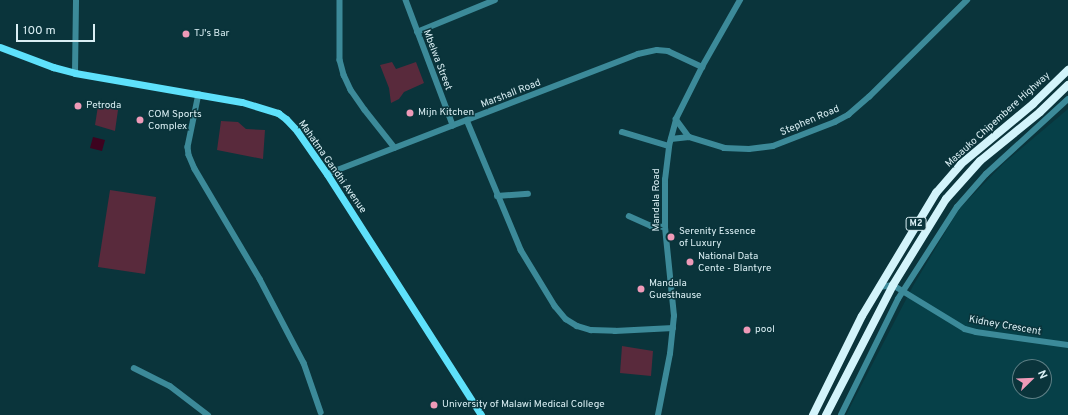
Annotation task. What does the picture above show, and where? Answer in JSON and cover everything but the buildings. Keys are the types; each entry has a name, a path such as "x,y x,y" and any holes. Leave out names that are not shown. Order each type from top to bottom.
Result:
{"highway":[{"name":"Masauko Chipembere Highway","path":"813,415 862,316 923,214 952,174 973,153 1033,104 1068,70"},
{"name":"Masauko Chipembere Highway","path":"826,415 873,320 932,219 960,182 980,161 1040,112 1068,86"}],"main road":[{"name":"Mahatma Gandhi Avenue","path":"0,47 53,67 75,73 242,102 278,113 297,131 327,174 481,415"}],"street":[{"path":"75,73 76,0"},
{"path":"340,0 340,60 344,75 351,90 395,148"},
{"name":"Mbelwa Street","path":"406,0 453,125"},
{"path":"417,32 495,0"},
{"name":"Mandala Road","path":"658,415 673,328 674,299 665,227 665,180 669,146 676,119 702,67 740,0"},
{"name":"Stephen Road","path":"671,139 689,137 724,148 749,149 773,146 835,122 860,105 967,0"},
{"name":"Marshall Road","path":"327,174 638,54 658,50 668,51 702,67"},
{"path":"199,94 188,147 189,155 195,169 260,279 304,363 321,412"},
{"path":"841,415 903,291 957,208 969,192 1068,99"},
{"path":"676,119 689,137"},
{"path":"467,120 497,196 521,250 555,306 566,319 577,326 591,330 615,331 673,328"},
{"path":"622,132 669,146"},
{"path":"497,196 528,194"},
{"path":"629,216 651,226 665,227"},
{"path":"879,287 893,285"},
{"name":"Kidney Crescent","path":"893,285 965,329 976,332 1068,345"},
{"path":"134,368 170,386 208,415"}],"shaded area":[{"path":"392,62 396,69 416,62 424,83 404,92 399,99 391,103 389,88 380,65"},
{"path":"98,106 118,110 115,131 95,125"},
{"path":"1068,109 1068,415 846,415 913,286 959,209 1004,163"},
{"path":"221,121 238,122 246,129 265,130 263,159 217,150"},
{"path":"93,137 105,140 102,151 90,148"},
{"path":"110,190 156,197 145,274 98,267"},
{"path":"622,346 653,351 651,376 620,373"}],"place":[{"name":"TJ's Bar","path":"186,34"},
{"name":"Petroda","path":"78,106"},
{"name":"Mijn Kitchen","path":"410,113"},
{"name":"COM Sports Complex","path":"140,120"},
{"name":"Serenity Essence of Luxury","path":"671,237"},
{"name":"National Data Cente - Blantyre","path":"690,262"},
{"name":"Mandala Guesthause","path":"641,289"},
{"name":"pool","path":"747,330"},
{"name":"University of Malawi Medical College","path":"434,405"}]}
